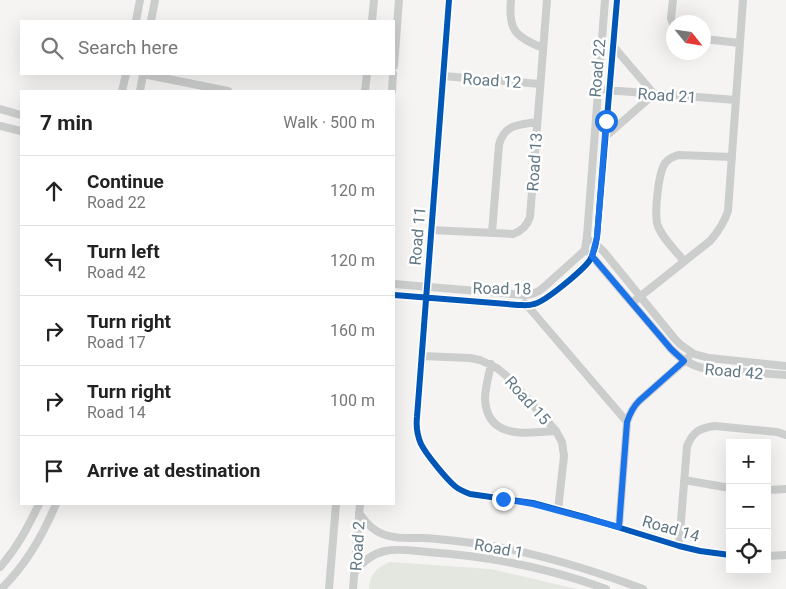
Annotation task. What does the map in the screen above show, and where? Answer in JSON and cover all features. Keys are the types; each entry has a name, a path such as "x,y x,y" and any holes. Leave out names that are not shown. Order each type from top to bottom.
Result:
{"street":[{"path":"136,20 140,0"},
{"path":"151,20 155,0"},
{"path":"372,20 374,0"},
{"path":"395,53 399,0"},
{"name":"Road 11","path":"439,468 424,450 418,434 417,417 450,0"},
{"path":"511,0 509,14 514,30 527,42 543,48"},
{"name":"Road 13","path":"431,230 510,234 522,230 528,222 530,217 547,0"},
{"name":"Road 22","path":"585,249 605,0"},
{"name":"Road 22","path":"592,256 596,244 616,0"},
{"path":"671,15 673,0"},
{"path":"632,303 710,241 724,222 728,211 743,0"},
{"path":"711,40 740,43"},
{"path":"605,136 654,94 613,46"},
{"path":"122,90 126,75"},
{"path":"140,90 143,75"},
{"path":"148,75 223,90"},
{"path":"365,90 366,75"},
{"path":"392,90 393,75"},
{"name":"Road 12","path":"444,76 540,84"},
{"name":"Road 21","path":"598,89 736,100"},
{"path":"0,109 20,115"},
{"path":"492,233 500,138 509,128 537,122"},
{"path":"0,126 20,131"},
{"path":"684,261 660,230 657,223 657,200 662,167 672,157 680,155 732,157"},
{"name":"Road 42","path":"587,236 596,244 675,339 693,353 709,358 786,366"},
{"name":"Road 42","path":"585,249 671,349 684,361 699,368 786,375"},
{"name":"Road 18","path":"395,284 531,295 577,259 585,249"},
{"name":"Road 18","path":"395,295 526,305 534,304 542,301 583,268 592,256"},
{"path":"517,294 627,422"},
{"path":"619,527 627,422 630,414 633,407 639,401 693,353"},
{"name":"Road 15","path":"422,356 470,358 490,364 509,378 556,431 562,442 564,456 558,510"},
{"path":"490,364 485,397 489,415 494,422 510,432 556,431"},
{"path":"679,546 687,446 692,436 705,427 715,426 778,432 786,435"},
{"name":"Road 14","path":"439,468 454,486 470,494 533,504 619,527 679,546 726,554"},
{"path":"684,480 726,487"},
{"path":"771,490 786,488"},
{"path":"0,567 12,553 29,526 38,505"},
{"path":"1,589 23,565 37,544 56,505"},
{"name":"Road 2","path":"329,589 336,505"},
{"name":"Road 2","path":"354,589 360,505"},
{"name":"Road 1","path":"359,513 372,528 390,537 449,540 497,547 575,565 642,589"},
{"name":"Road 1","path":"355,572 364,561 378,553 388,550 399,550 461,555 510,563 559,574 606,589"},
{"path":"771,556 786,555"}],"shaded area":[{"path":"390,562 491,569 577,589 369,589 370,580 375,572 381,566"}],"cycle path":[{"path":"449,0 417,420 421,444 452,484 470,494 533,503 679,546 726,554"},
{"path":"395,295 530,305 555,292 590,260 595,249 597,237 617,0"}],"route":[{"path":"503,499 533,504 619,527 627,422 630,414 633,407 639,401 684,361 671,349 592,256 597,237 606,121"}]}
